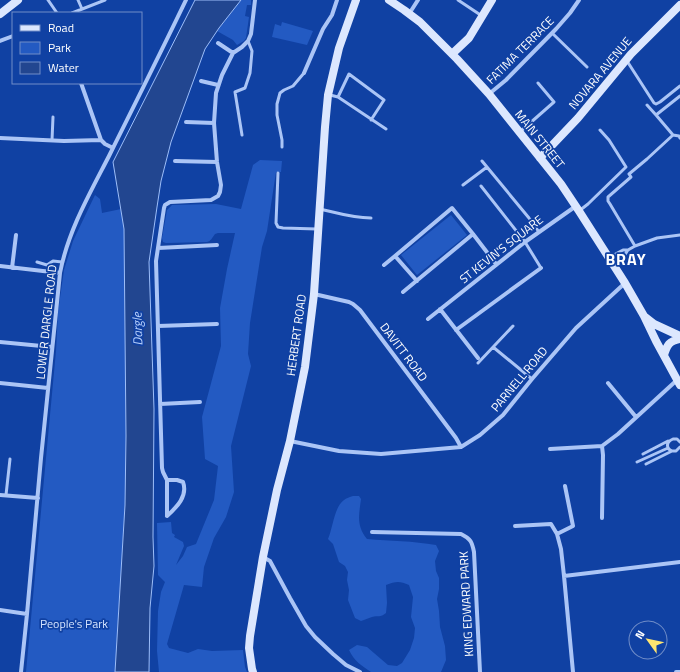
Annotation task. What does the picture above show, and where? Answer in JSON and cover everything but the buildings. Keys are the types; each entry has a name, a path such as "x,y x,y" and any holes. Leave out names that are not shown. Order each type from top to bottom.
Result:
{"street":[{"path":"0,14 18,0"},
{"name":"LOWER DARGLE ROAD","path":"21,672 52,347 62,262 68,242 89,195 186,0"},
{"path":"167,480 177,480 183,482 185,490 179,504 167,516 167,480 162,468 156,261 164,208 165,205 170,202 208,201 218,196 220,192 222,185 217,162 214,123 215,101 218,85 233,53 248,41 251,34 255,0"},
{"path":"304,73 323,29 332,15 338,0"},
{"name":"HERBERT ROAD","path":"253,672 249,648 250,636 263,557 290,442 305,367 314,294 328,95 339,48 356,0"},
{"name":"MAIN STREET","path":"389,0 409,14 435,36 452,54 489,94 561,184 578,208 625,283 679,382"},
{"path":"409,14 418,0"},
{"path":"452,54 469,38 492,0"},
{"name":"FATIMA TERRACE","path":"489,94 506,80 552,33 570,13 579,0"},
{"name":"NOVARA AVENUE","path":"540,158 578,118 636,48 680,5"},
{"path":"0,41 12,36"},
{"path":"218,43 233,53"},
{"path":"201,81 218,85"},
{"path":"81,84 101,140 104,144 113,148"},
{"path":"186,122 214,123"},
{"path":"0,138 101,140"},
{"path":"175,160 217,162"},
{"path":"384,265 452,208 496,264"},
{"name":"ST KEVIN'S SQUARE","path":"428,319 525,242 578,208"},
{"path":"403,292 473,234"},
{"path":"12,268 16,235"},
{"path":"158,248 217,245"},
{"path":"395,256 417,281"},
{"path":"0,266 60,273"},
{"path":"456,330 541,268"},
{"name":"PARNELL ROAD","path":"290,442 339,451 381,454 461,447 480,435 503,415 576,328 625,283"},
{"name":"DAVITT ROAD","path":"314,294 349,302 360,310 456,438 461,447"},
{"path":"440,309 478,358"},
{"path":"644,316 654,324 680,336"},
{"path":"158,326 217,324"},
{"path":"664,355 670,342 680,339"},
{"path":"0,342 52,347"},
{"path":"608,382 636,417"},
{"path":"550,449 602,446 679,382"},
{"path":"0,383 48,388"},
{"path":"160,404 200,402"},
{"path":"602,446 602,518"},
{"path":"557,534 573,526 565,486"},
{"path":"0,495 38,498"},
{"path":"515,526 551,524 557,534 564,576 573,672"},
{"name":"KING EDWARD PARK","path":"372,532 461,534 468,538 472,543 474,552 480,672"},
{"path":"263,557 270,561 306,626 315,637 346,665 360,672"},
{"path":"564,576 680,562"},
{"path":"0,610 27,614"}],"lane":[{"path":"48,0 56,12"},
{"path":"78,0 82,9"},
{"path":"74,12 105,0"},
{"path":"458,0 482,16"},
{"path":"552,33 587,67"},
{"path":"242,135 235,92 245,88 250,73 252,51 248,41"},
{"path":"626,60 656,104 680,86"},
{"path":"282,147 277,115 277,104 280,94 284,90 293,86 304,73"},
{"path":"338,97 349,74 384,100 371,120"},
{"path":"519,132 554,102 538,83"},
{"path":"328,95 338,97 386,129"},
{"path":"656,115 680,96"},
{"path":"648,105 673,135 679,136 680,138"},
{"path":"52,140 53,117"},
{"path":"578,208 588,204 626,167 609,140 600,130"},
{"path":"635,246 608,201 608,197 631,177 629,174 673,135"},
{"path":"482,161 539,232"},
{"path":"463,186 487,167"},
{"path":"278,173 276,223 278,227 319,229"},
{"path":"482,186 525,242 541,268"},
{"path":"320,209 362,218 371,218"},
{"path":"611,260 623,250 628,250 656,238 678,235 680,239"},
{"path":"611,260 624,256 628,250"},
{"path":"37,262 47,265 53,260 62,262"},
{"path":"478,364 513,326"},
{"path":"493,347 532,379"},
{"path":"642,454 673,439 680,442"},
{"path":"668,448 669,441"},
{"path":"668,448 672,451"},
{"path":"638,462 668,448"},
{"path":"646,464 680,448"},
{"path":"6,495 10,459"}],"green space":[{"path":"241,0 251,0 251,5 247,5 245,16 249,17 246,38 237,45 233,40 217,31"},
{"path":"282,22 313,31 307,45 272,37 275,24 281,26"},
{"path":"260,160 282,161 281,172 276,172 250,323 248,354 251,366 231,446 234,492 226,517 214,538 204,567 202,587 184,585 167,644 169,648 188,653 198,649 212,651 243,650 247,672 159,672 157,651 158,611 161,592 165,582 158,575 157,523 171,522 172,533 175,535 174,537 183,542 184,546 176,565 183,556 187,547 196,544 214,500 218,466 205,459 202,417 221,346 220,308 235,233 218,233 207,242 163,242 162,238 167,210 172,205 216,204 241,209 253,165"},
{"name":"People's Park","path":"95,195 100,199 102,213 121,209 124,229 126,436 125,505 115,672 26,672 56,351 58,312 64,270 73,241"},
{"path":"451,215 467,235 417,275 401,255"},
{"path":"353,496 359,496 361,499 359,520 361,529 367,539 436,545 439,551 435,561 436,571 439,578 437,599 446,660 441,672 371,672 356,660 349,650 357,645 367,647 388,665 397,666 402,663 410,650 414,638 415,628 411,617 413,597 409,585 400,582 386,585 386,613 361,621 355,618 348,600 348,572 345,566 339,562 333,544 328,539 338,508 345,499"}],"water":[{"name":"Dargle","path":"195,0 241,0 205,49 171,142 161,181 149,262 154,409 154,566 150,608 149,672 115,672 125,505 126,436 124,229 113,162"}],"district":[{"name":"BRAY","path":"626,259"}]}
